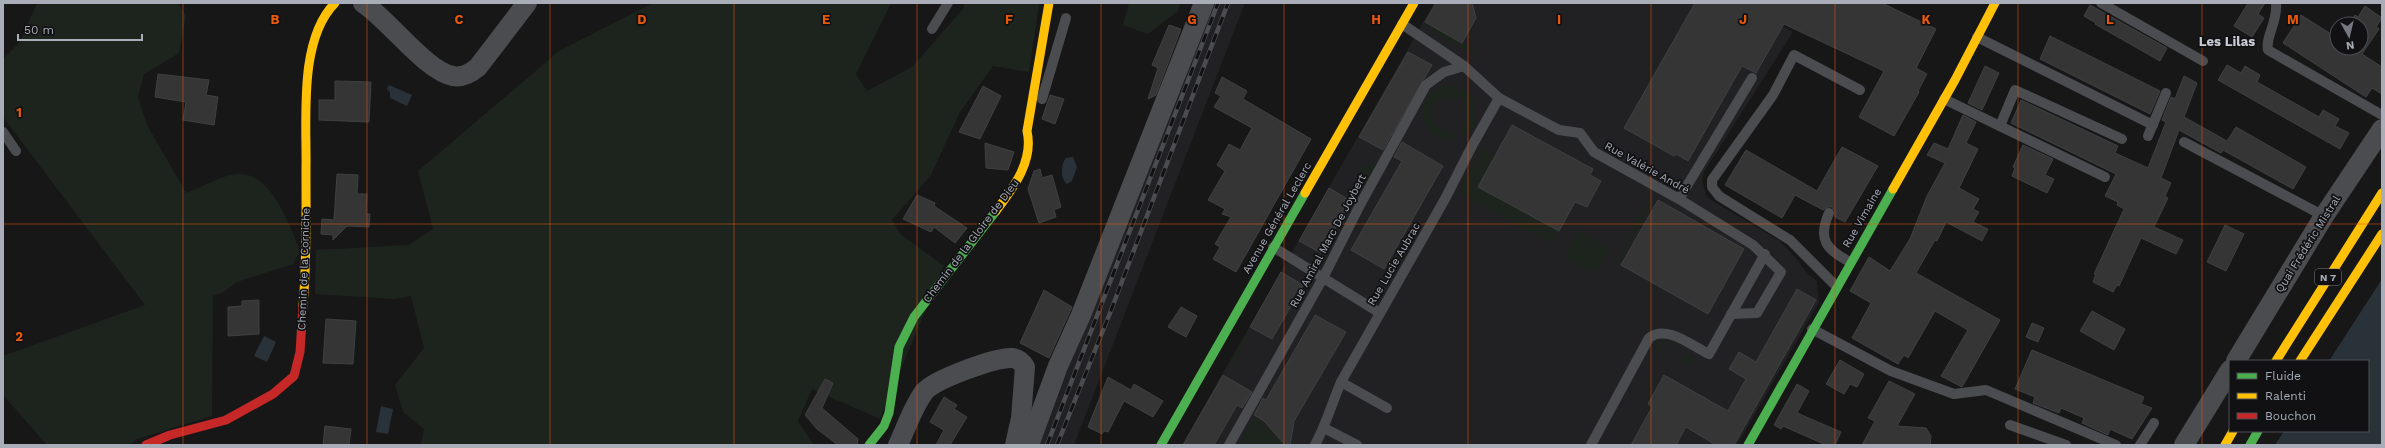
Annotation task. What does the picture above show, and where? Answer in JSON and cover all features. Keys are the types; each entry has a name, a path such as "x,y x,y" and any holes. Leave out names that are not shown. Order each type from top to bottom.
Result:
{"street":[{"name":"Chemin de la Corniche","path":"146,445 170,435 226,420 273,394 294,376 300,352 305,286 307,85 310,65 319,30 325,14 334,3"},
{"path":"363,3 433,66 455,77 471,73 478,67 527,3"},
{"name":"Chemin de la Gloire de Dieu","path":"869,445 884,426 889,414 899,347 914,316 1017,183 1030,144 1027,130 1028,117 1049,3"},
{"path":"1028,445 1058,366 1084,308 1204,3"},
{"name":"Avenue Général Leclerc","path":"1161,445 1414,3"},
{"name":"Rue Vimaine","path":"1748,445 1836,286 1944,99 1995,3"},
{"name":"Quai Frédéric Mistral","path":"2237,360 2324,216 2382,129"},
{"name":"N 7","path":"2277,360 2382,193"},
{"name":"N 7","path":"2301,360 2382,234"},
{"path":"898,445 925,392 936,383 985,364 1012,358 1018,360 1024,367 1021,418 1014,445"},
{"path":"2184,445 2229,372"},
{"path":"2225,445 2232,432"},
{"path":"2250,445 2257,432"}],"lane":[{"path":"932,29 948,3"},
{"path":"2101,3 2203,61"},
{"path":"2276,3 2276,21 2267,45 2268,50 2382,115"},
{"path":"1030,144 1066,18"},
{"name":"Rue Valérie André","path":"1402,24 1464,66 1499,98 1559,130 1580,133 1594,152 1679,199 1764,254 1781,272 1757,313 1731,314"},
{"path":"1977,37 2153,126"},
{"path":"1836,286 1808,260 1794,243 1719,196 1712,187 1712,180 1773,95 1794,55 1860,90"},
{"name":"Rue Amiral Marc De Joybert","path":"1228,445 1323,278 1361,203 1426,85 1444,72 1464,66"},
{"path":"1679,199 1752,78"},
{"path":"2000,126 2015,90 2122,139"},
{"path":"2148,136 2166,93"},
{"name":"Rue Lucie Aubrac","path":"1315,445 1324,428 1329,410 1341,382 1445,199 1473,144 1499,98"},
{"path":"1944,99 2105,177"},
{"path":"3,132 16,151"},
{"path":"2184,142 2324,216"},
{"path":"1829,213 1823,226 1823,234 1829,249 1850,262"},
{"path":"1273,247 1380,313"},
{"path":"1591,445 1649,338 1659,332 1667,333 1709,354 1764,254"},
{"path":"1812,329 1891,371 1903,374 1944,392 1954,394 1986,390 2116,445"},
{"path":"1341,382 1387,408"},
{"path":"2140,445 2154,423"},
{"path":"2010,425 2066,445"},
{"path":"1324,428 1357,445"}],"shaded area":[{"path":"37,3 178,3 186,16 179,53 144,74 138,97 147,125 186,193 229,175 235,174 248,175 259,181 268,189 277,201 300,251 293,264 237,282 222,293 213,296 212,416 137,439 129,445 47,445 3,395 3,356 145,305 3,117 3,59 20,42"},
{"path":"653,3 891,3 856,74 867,91 912,67 963,9 965,3 1039,3 1029,72 993,66 960,112 931,175 892,220 900,234 944,266 880,419 812,389 798,421 814,445 421,445 424,429 403,412 395,385 424,348 411,296 395,299 315,294 316,250 409,245 433,229 418,171 559,51"},
{"path":"1129,3 1180,3 1178,11 1148,34 1123,25"},
{"path":"1208,3 1245,3 1074,445 1035,445"},
{"path":"1434,3 1737,3 1793,32 1704,172 1702,180 1706,195 1711,200 1780,241 1808,274 1817,281 1819,302 1737,445 1182,445"},
{"path":"1425,22 1476,50 1473,53 1467,51 1432,31 1431,28 1424,24"},
{"path":"389,85 412,95 407,106 390,98 390,92 387,89"},
{"path":"1445,85 1458,87 1464,90 1476,104 1477,111 1475,126 1471,131 1461,136 1460,131 1466,116 1466,108 1462,100 1449,97 1438,101 1432,108 1434,123 1440,129 1455,133 1457,138 1445,139 1435,136 1423,121 1422,111 1425,101 1433,92"},
{"path":"1482,149 1495,156 1478,187 1559,231 1552,244 1458,193"},
{"path":"1073,157 1077,167 1072,181 1067,184 1062,175 1063,164 1066,158"},
{"path":"1382,160 1362,192 1358,168"},
{"path":"1649,199 1653,201 1614,268 1612,267"},
{"path":"1579,231 1609,248 1595,275 1564,258"},
{"path":"2382,279 2382,445 2275,445 2283,432 2369,432 2369,360 2330,360"},
{"path":"1246,335 1250,337 1233,366 1229,364"},
{"path":"264,336 276,342 267,362 254,356"},
{"path":"1658,341 1666,342 1694,358 1691,365 1682,361 1686,354 1663,343 1661,346 1666,350 1664,353 1654,347"},
{"path":"381,406 393,409 388,434 376,432"},
{"path":"1255,417 1271,430 1284,445 1239,445"}],"building":[{"path":"1436,3 1472,3 1476,18 1462,43 1425,22"},
{"path":"1695,3 1882,3 1936,29 1916,68 1927,74 1918,91 1919,92 1894,136 1859,117 1884,71 1784,24 1756,73 1742,66 1688,161 1676,154 1674,156 1624,128"},
{"path":"2248,3 2265,3 2258,14 2264,18 2252,37 2234,26"},
{"path":"2090,5 2167,48 2160,61 2095,24 2096,23 2084,16"},
{"path":"2365,6 2382,18 2376,27 2379,29 2369,44 2369,16 2359,16"},
{"path":"2301,15 2329,33 2329,56 2365,56 2382,67 2382,94 2372,88 2366,97 2283,43"},
{"path":"1169,25 1181,29 1156,95 1148,99 1158,68 1152,65"},
{"path":"2050,36 2160,91 2150,114 2040,59"},
{"path":"1408,52 1432,65 1383,150 1359,137"},
{"path":"2227,65 2241,73 2245,66 2260,75 2257,82 2319,117 2323,110 2339,119 2335,126 2349,133 2340,149 2218,80"},
{"path":"1985,66 1999,73 1982,110 1968,103"},
{"path":"158,74 209,80 206,95 218,97 214,125 183,120 186,102 155,97"},
{"path":"2184,76 2197,83 2184,117 2227,141 2236,127 2306,167 2293,189 2223,150 2221,153 2179,130 2161,178 2171,183 2165,196 2168,198 2154,227 2183,240 2176,254 2141,238 2119,286 2117,285 2113,292 2093,282 2096,274 2094,274 2124,209 2117,205 2118,202 2105,196 2116,174 2011,123 2021,100 2118,146 2115,153 2148,168 2166,122 2162,120 2171,97 2175,99"},
{"path":"1222,77 1247,91 1243,99 1311,139 1236,272 1213,259 1220,247 1215,244 1231,217 1222,214 1225,209 1208,200 1225,171 1217,165 1229,144 1240,150 1252,128 1214,107 1221,96 1215,93"},
{"path":"335,81 371,82 369,122 319,120 319,100 335,100"},
{"path":"983,86 1001,96 980,139 959,132"},
{"path":"1050,95 1064,99 1055,124 1042,119"},
{"path":"1963,115 1976,122 1966,143 1978,149 1959,188 1979,199 1973,209 1979,212 1973,222 1988,229 1982,241 1946,222 1937,241 1935,240 1916,273 2000,320 1962,387 1941,376 1968,330 1935,311 1908,358 1904,355 1898,364 1852,338 1871,303 1850,291 1869,257 1890,271 1910,239 1927,196 1945,163 1927,155 1934,143 1948,149"},
{"path":"1512,125 1593,169 1590,175 1601,181 1587,207 1575,202 1559,231 1478,187"},
{"path":"1402,142 1443,166 1384,269 1351,250 1402,161 1394,157"},
{"path":"985,143 1014,152 1008,170 986,168"},
{"path":"2023,145 2053,159 2045,175 2054,179 2047,193 2012,176 2015,168 2013,167"},
{"path":"1842,147 1878,166 1845,222 1835,217 1835,212 1832,207 1828,207 1823,210 1795,195 1782,218 1725,185 1746,150 1817,191"},
{"path":"1040,169 1042,178 1052,175 1061,207 1054,210 1056,217 1039,223 1028,189 1034,171"},
{"path":"337,174 358,175 357,194 367,194 366,214 370,214 369,227 347,226 333,240 333,235 321,234 322,219 334,220"},
{"path":"1329,188 1351,201 1321,253 1299,241"},
{"path":"917,195 935,203 934,206 967,228 955,243 934,227 931,232 903,219"},
{"path":"1658,200 1744,249 1708,314 1621,265"},
{"path":"2225,225 2244,234 2226,271 2207,262"},
{"path":"1281,272 1303,285 1272,339 1250,327"},
{"path":"1797,289 1816,300 1734,445 1716,445 1686,427 1676,445 1631,445 1652,407 1648,404 1664,375 1728,411 1746,379 1729,369 1739,352 1756,362"},
{"path":"1044,290 1072,307 1049,358 1020,343"},
{"path":"259,300 259,334 228,336 228,307 242,306 242,301"},
{"path":"1181,307 1197,316 1186,337 1168,327"},
{"path":"2092,311 2125,329 2114,350 2080,331"},
{"path":"1315,315 1346,332 1294,421 1290,445 1285,445 1264,421 1254,415 1263,398 1266,400"},
{"path":"326,319 356,321 353,364 323,363"},
{"path":"2032,323 2044,328 2038,342 2026,337"},
{"path":"2032,350 2144,397 2141,404 2152,408 2132,439 2110,429 2108,435 2082,423 2084,418 2061,408 2059,413 2033,403 2035,397 2015,389"},
{"path":"1840,360 1864,374 1857,387 1850,384 1844,394 1826,384"},
{"path":"1223,375 1252,392 1242,408 1237,405 1214,445 1183,445"},
{"path":"1108,377 1131,390 1134,384 1163,401 1153,417 1124,401 1108,432 1104,431 1102,434 1088,427"},
{"path":"825,379 833,383 822,408 858,439 857,445 838,445 817,429 805,415"},
{"path":"1889,381 1915,394 1897,426 1926,428 1931,436 1930,445 1862,445 1875,421 1868,418"},
{"path":"1797,384 1809,391 1797,413 1841,432 1835,445 1826,445 1783,426 1781,429 1774,425"},
{"path":"944,397 957,405 954,409 967,417 950,445 936,445 944,430 930,422"},
{"path":"325,426 351,429 349,445 323,445"}],"railway":[{"path":"1047,445 1218,3"},
{"path":"1057,445 1110,313 1228,3"}],"traffic: fast":[{"path":"1748,445 1893,189"},
{"path":"1161,445 1305,193"},
{"path":"869,445 884,426 889,413 899,347 914,317 996,211"},
{"path":"2250,445 2257,432"}],"traffic: slow":[{"path":"303,306 306,255 307,82 315,38 323,19 335,3"},
{"path":"996,211 1020,174 1028,153 1027,131 1049,3"},
{"path":"1305,193 1414,3"},
{"path":"1893,189 1955,80 1995,3"},
{"path":"2277,360 2382,193"},
{"path":"2301,360 2382,234"},
{"path":"2225,445 2232,432"}],"traffic: jam":[{"path":"146,445 170,435 226,420 273,394 294,376 300,352 303,306"}],"district":[{"name":"Les Lilas","path":"2227,41"}]}
